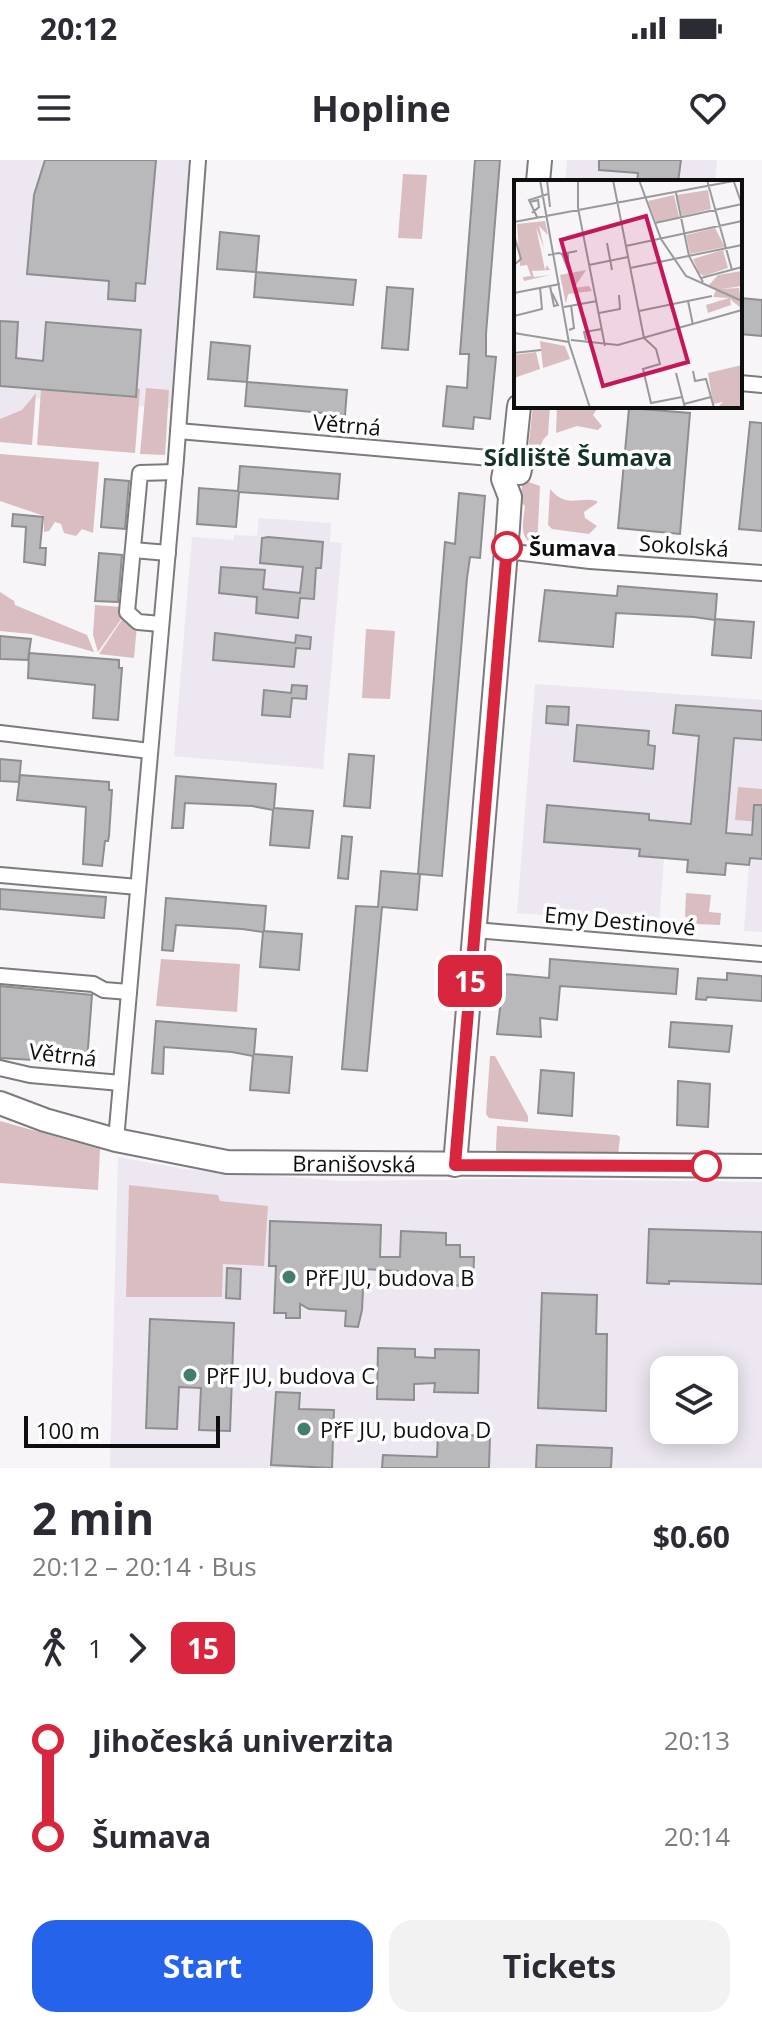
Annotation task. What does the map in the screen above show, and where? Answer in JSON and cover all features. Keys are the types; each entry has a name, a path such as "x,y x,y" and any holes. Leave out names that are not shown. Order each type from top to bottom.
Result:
{"street":[{"name":"Větrná","path":"116,1140 175,472 198,160"},
{"path":"538,180 540,160"},
{"path":"742,383 762,385"},
{"path":"455,1165 510,497 519,480 520,469 513,462 519,408"},
{"name":"Větrná","path":"178,431 513,462"},
{"path":"161,624 138,622 127,612 140,473 175,472"},
{"path":"133,550 168,553"},
{"name":"Sokolská","path":"506,551 590,561 762,573"},
{"path":"0,733 150,751"},
{"path":"0,875 138,887"},
{"name":"Emy Destinové","path":"475,930 762,954"},
{"path":"0,976 93,984 104,990 129,992"},
{"name":"Větrná","path":"0,1068 30,1075 121,1083"},
{"name":"Branišovská","path":"0,1103 45,1120 116,1140 227,1162 762,1166"}],"shaded area":[{"path":"0,160 194,160 175,409 31,398 23,413 0,422"},
{"path":"567,160 717,160 715,180 565,180"},
{"path":"403,174 427,175 422,239 398,238"},
{"path":"137,388 140,389 135,453 37,445 41,390 136,398"},
{"path":"146,388 169,390 165,455 140,454"},
{"path":"36,393 32,445 0,442 0,419 22,410"},
{"path":"533,408 550,408 548,435 542,442 533,471 524,471"},
{"path":"557,408 598,408 593,415 602,426 598,430 577,426 556,433"},
{"path":"0,454 99,462 93,533 82,529 76,536 64,533 61,524 55,522 49,531 44,532 44,516 0,501"},
{"path":"523,480 540,486 537,547 524,535 525,506 520,501"},
{"path":"550,489 562,499 597,501 584,512 585,518 597,526 589,534 552,529 548,525"},
{"path":"259,518 331,523 330,542 342,543 323,769 174,756 192,537 233,540 234,535 257,536"},
{"path":"0,592 15,605 87,635 94,652 31,634 0,631"},
{"path":"95,605 121,607 122,618 98,652 93,635"},
{"path":"123,618 137,625 134,658 99,654"},
{"path":"366,629 395,631 390,699 362,698"},
{"path":"535,684 762,700 762,932 744,931 749,865 727,863 725,875 687,872 687,860 664,858 659,924 517,913"},
{"path":"738,787 762,789 762,822 735,820"},
{"path":"686,893 711,895 709,912 721,913 720,925 696,924 697,918 685,917"},
{"path":"161,959 240,964 237,1012 156,1006"},
{"path":"490,1056 495,1056 528,1116 528,1122 489,1118 486,1114"},
{"path":"0,1121 100,1149 98,1190 0,1183"},
{"path":"497,1126 617,1135 620,1137 618,1156 498,1155"},
{"path":"118,1157 184,1169 341,1181 517,1179 762,1182 762,1468 110,1468"},
{"path":"129,1185 218,1195 220,1201 268,1206 264,1266 223,1264 222,1297 126,1297"}],"building":[{"path":"45,160 156,160 145,284 136,283 135,301 108,299 109,281 27,274 34,195"},
{"path":"475,160 500,160 486,334 486,356 496,357 490,419 474,417 473,429 443,426 447,386 467,388 469,354 460,354"},
{"path":"599,160 681,160 678,180 637,180 638,173 599,170"},
{"path":"220,232 259,236 256,272 217,269"},
{"path":"256,272 356,280 353,305 254,297"},
{"path":"387,287 413,289 408,350 382,348"},
{"path":"742,298 762,300 762,336 742,334"},
{"path":"0,321 18,322 16,358 43,361 46,322 141,330 136,397 0,386"},
{"path":"211,342 250,346 247,382 208,379"},
{"path":"247,382 347,390 345,415 245,406"},
{"path":"629,408 690,413 680,534 618,528"},
{"path":"750,422 762,423 762,531 739,529"},
{"path":"240,466 340,474 338,499 239,492 236,527 197,524 199,488 238,491"},
{"path":"105,479 129,481 125,529 101,527"},
{"path":"459,493 485,496 480,558 470,557 467,578 442,876 420,874 417,910 382,907 367,1071 342,1069 356,906 378,907 381,871 418,874 445,542 455,544"},
{"path":"13,514 43,517 40,548 46,548 45,565 24,562 26,527 12,526"},
{"path":"262,538 323,542 321,568 316,568 314,599 300,598 298,618 256,613 257,597 219,593 221,567 265,570 263,589 300,593 303,567 260,563"},
{"path":"99,553 122,555 118,602 95,601"},
{"path":"618,586 717,594 715,619 754,622 751,658 712,655 715,620 694,617 616,613 613,647 539,641 545,590 617,596"},
{"path":"215,633 295,643 296,635 311,637 310,649 296,648 294,667 213,660"},
{"path":"0,636 31,639 28,660 0,659"},
{"path":"29,653 119,660 119,668 122,668 118,720 93,718 95,685 28,678"},
{"path":"292,685 307,686 306,699 292,698 290,717 262,715 264,690 291,693"},
{"path":"676,705 762,711 762,740 734,738 726,833 752,835 754,805 762,805 762,859 750,858 749,865 726,863 725,875 687,872 688,860 639,856 640,849 544,842 547,805 649,814 649,820 691,824 699,736 673,733"},
{"path":"547,706 569,707 568,725 546,723"},
{"path":"577,725 649,731 648,745 655,746 653,769 574,761"},
{"path":"349,754 374,756 370,808 344,806"},
{"path":"0,759 21,761 19,782 0,781"},
{"path":"20,775 109,782 109,790 112,790 109,836 105,841 102,866 83,864 86,807 17,800"},
{"path":"176,776 276,784 274,808 313,811 309,848 270,845 273,810 252,806 185,803 183,828 172,828"},
{"path":"342,836 352,837 348,879 338,878"},
{"path":"0,889 106,897 104,918 0,909"},
{"path":"166,898 266,906 264,931 302,934 299,970 260,967 263,932 176,925 173,951 162,950"},
{"path":"550,959 678,969 676,994 560,986 557,1020 540,1018 541,1037 497,1034 504,974 549,978"},
{"path":"727,973 762,976 762,1001 696,999 698,978 727,980"},
{"path":"0,986 92,995 87,1061 0,1058"},
{"path":"156,1021 256,1029 254,1054 292,1057 289,1093 250,1090 253,1056 232,1052 164,1047 163,1074 152,1073"},
{"path":"671,1022 732,1026 729,1052 669,1047"},
{"path":"541,1070 574,1073 572,1116 538,1113"},
{"path":"678,1081 710,1084 708,1127 677,1125"},
{"name":"PřF JU, budova B","path":"270,1221 381,1225 380,1257 400,1257 401,1231 446,1233 446,1245 460,1245 460,1257 474,1257 473,1286 399,1284 398,1271 364,1269 358,1327 345,1326 346,1311 309,1309 300,1304 300,1318 286,1318 286,1313 274,1313 276,1266 269,1266"},
{"path":"649,1229 762,1232 762,1284 647,1283"},
{"path":"227,1268 241,1269 240,1299 226,1298"},
{"path":"542,1293 597,1295 596,1334 607,1334 606,1411 538,1408"},
{"name":"PřF JU, budova C","path":"150,1319 234,1323 230,1431 199,1430 201,1388 179,1387 177,1429 146,1428"},
{"path":"378,1348 415,1349 415,1357 435,1358 435,1349 479,1350 478,1393 434,1392 435,1383 414,1384 414,1400 377,1399"},
{"name":"PřF JU, budova D","path":"276,1392 300,1393 299,1409 334,1410 332,1468 271,1465"},
{"path":"438,1434 490,1436 489,1468 382,1468 383,1455 437,1457"},
{"path":"537,1445 612,1448 611,1468 536,1468"}],"bus line":[{"name":"15","path":"507,547 455,1165 706,1166"}],"place":[{"name":"Šumava","path":"507,547"},
{"name":"PřF JU, budova B","path":"289,1277"},
{"name":"PřF JU, budova C","path":"190,1375"},
{"name":"PřF JU, budova D","path":"304,1429"}],"district":[{"name":"Sídliště Šumava","path":"578,456"}]}
